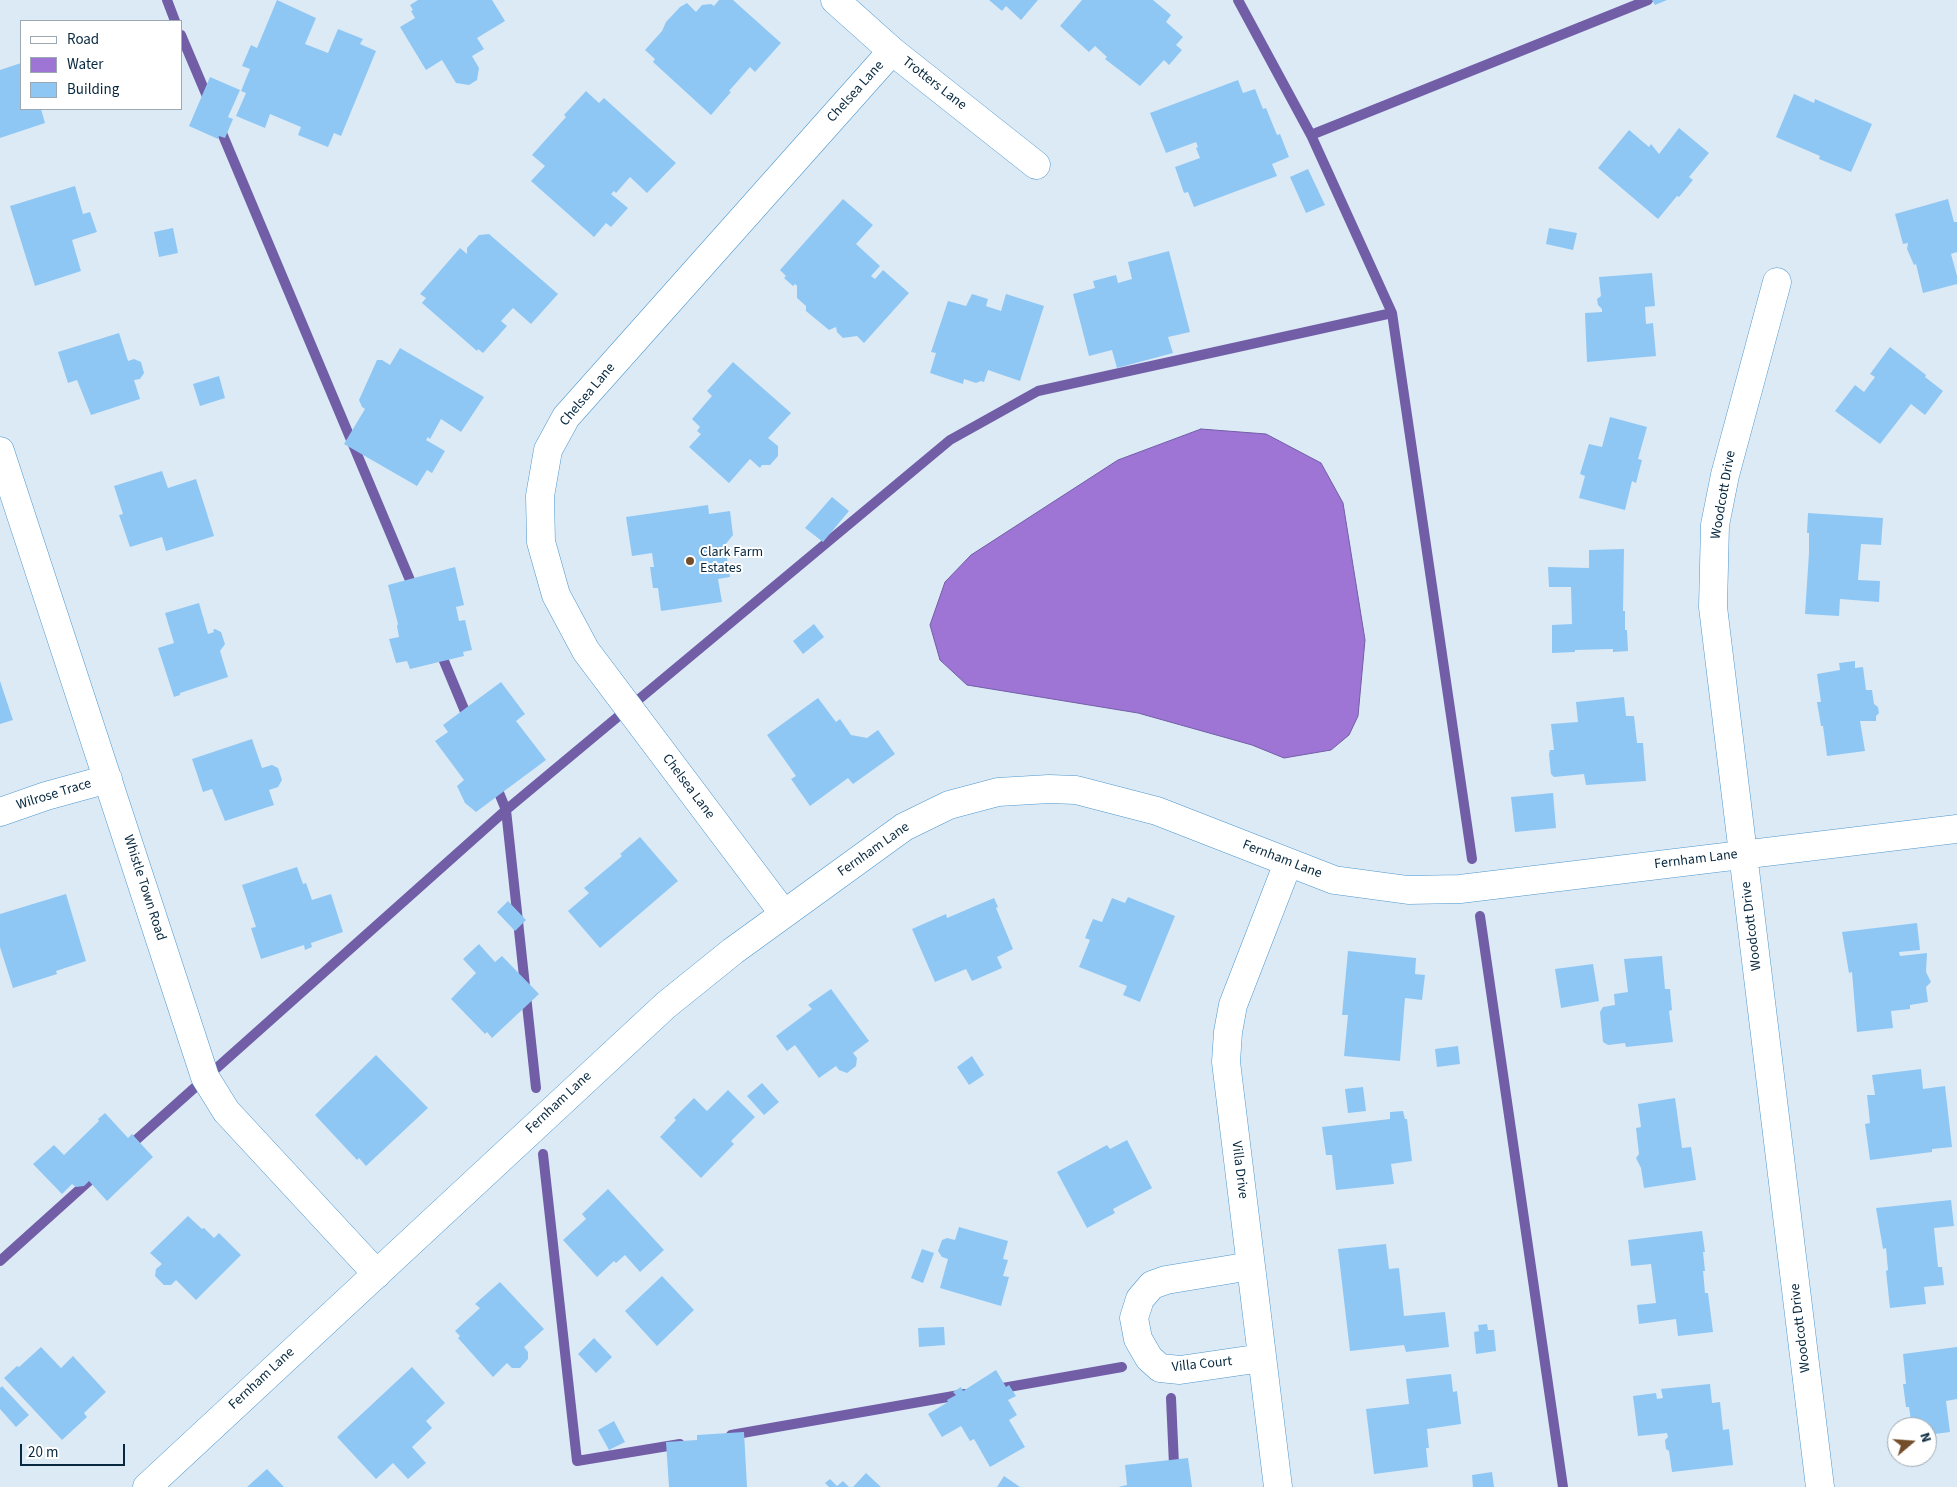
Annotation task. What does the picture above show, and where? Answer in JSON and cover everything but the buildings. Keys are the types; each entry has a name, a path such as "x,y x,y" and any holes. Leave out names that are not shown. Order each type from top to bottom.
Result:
{"street":[{"name":"Trotters Lane","path":"836,0 892,51 1036,165"},
{"name":"Chelsea Lane","path":"784,914 586,651 556,595 541,542 540,496 548,450 566,417 892,51"},
{"name":"Woodcott Drive","path":"1777,282 1725,475 1715,525 1713,608 1820,1487"},
{"name":"Whistle Town Road","path":"0,451 205,1077 226,1111 377,1274"},
{"name":"Wilrose Trace","path":"0,812 46,796 108,780"},
{"name":"Fernham Lane","path":"147,1487 377,1274 418,1233 666,1005 733,951 904,827 949,805 998,792 1049,789 1076,790 1157,811 1288,864 1334,880 1408,890 1460,889 1957,830"},
{"name":"Villa Drive","path":"1278,1487 1226,1062 1228,1032 1233,1005 1288,864"},
{"name":"Villa Court","path":"1251,1266 1166,1280 1152,1285 1140,1299 1134,1318 1138,1339 1149,1358 1160,1368 1180,1370 1262,1358"}],"water":[{"path":"1201,429 1266,434 1321,463 1343,503 1365,640 1358,716 1349,735 1331,750 1284,758 1252,745 1138,713 967,685 940,660 930,625 945,582 971,555 1118,460"}],"waterway":[{"path":"167,0 175,20"},
{"path":"1238,0 1311,135 1392,313 1472,859"},
{"path":"1311,135 1648,0"},
{"path":"182,37 209,101"},
{"path":"219,126 415,592"},
{"path":"127,1148 506,810 950,440 1038,391 1392,313"},
{"path":"439,649 469,721"},
{"path":"495,783 506,810 536,1088"},
{"path":"1480,916 1563,1487"},
{"path":"543,1154 577,1461 680,1444"},
{"path":"0,1261 99,1172"},
{"path":"997,1389 1122,1367"},
{"path":"731,1435 965,1394"},
{"path":"1171,1398 1175,1487"}],"place":[{"name":"Clark Farm Estates","path":"690,561"}]}
